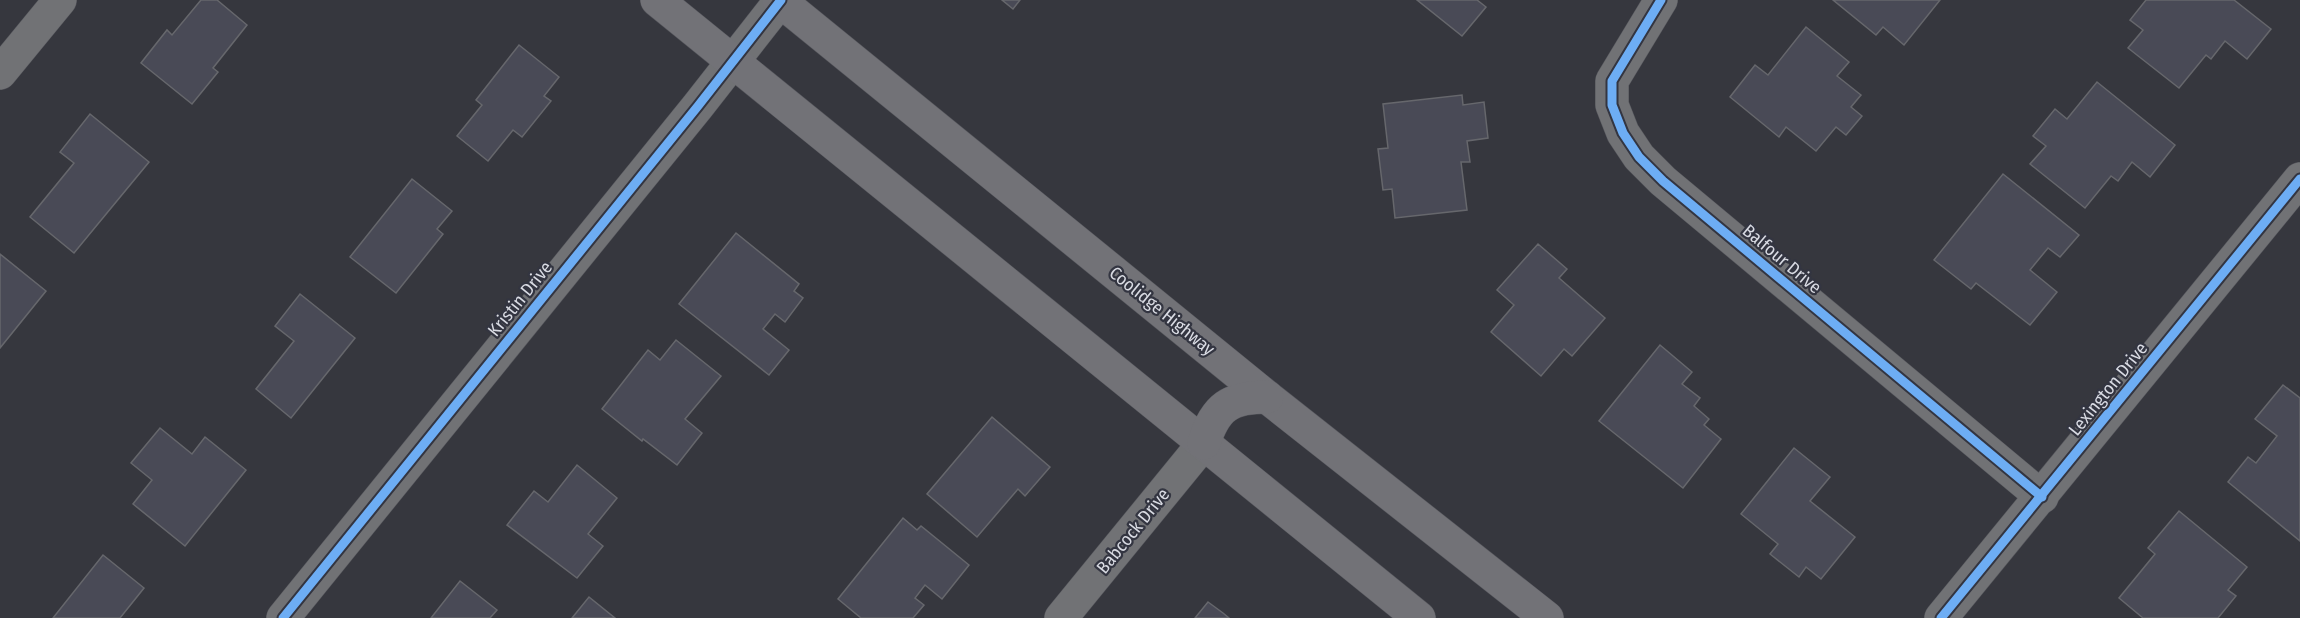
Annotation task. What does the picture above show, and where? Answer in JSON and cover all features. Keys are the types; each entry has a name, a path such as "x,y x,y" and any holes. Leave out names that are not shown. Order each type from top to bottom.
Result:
{"main road":[{"path":"657,0 1419,618"},
{"name":"Coolidge Highway","path":"780,0 1268,397 1547,618"},
{"path":"1204,443 1217,414 1230,403 1246,397 1268,397"}],"street":[{"path":"0,73 60,0"},
{"name":"Kristin Drive","path":"283,618 780,0"},
{"name":"Balfour Drive","path":"1661,0 1612,81 1612,105 1623,133 1639,157 1663,181 2042,497"},
{"name":"Lexington Drive","path":"1941,618 2300,179"},
{"name":"Babcock Drive","path":"1061,618 1204,443"}],"building":[{"path":"201,0 217,0 247,25 213,68 218,72 192,104 141,63 167,30 172,35"},
{"path":"1002,0 1020,0 1013,9"},
{"path":"1417,0 1477,0 1486,7 1462,36"},
{"path":"1833,0 1940,0 1904,45 1883,27 1876,35"},
{"path":"2146,0 2234,0 2271,29 2247,59 2225,41 2211,59 2206,55 2179,88 2128,48 2143,30 2130,20"},
{"path":"1806,27 1849,62 1837,76 1861,95 1851,107 1862,116 1846,135 1836,127 1816,151 1786,127 1779,137 1730,97 1755,65 1768,75"},
{"path":"519,45 559,77 544,96 551,101 522,137 513,130 488,161 457,136 482,105 476,100"},
{"path":"2097,82 2175,145 2150,177 2132,162 2118,181 2111,176 2085,208 2030,164 2046,146 2033,136 2055,109 2067,119"},
{"path":"1462,95 1463,105 1484,102 1488,138 1467,141 1470,162 1461,162 1467,210 1395,218 1392,189 1383,190 1378,149 1388,148 1383,104"},
{"path":"90,114 149,162 74,253 30,217 74,163 60,152"},
{"path":"2003,174 2079,235 2060,257 2048,248 2030,270 2057,292 2030,325 1976,283 1971,289 1934,260"},
{"path":"412,179 452,211 437,229 443,234 396,293 350,257"},
{"path":"736,233 799,284 794,291 803,298 785,322 775,314 763,329 789,350 769,375 679,304"},
{"path":"1538,244 1567,269 1559,278 1605,318 1572,356 1564,349 1541,376 1491,332 1514,305 1497,290"},
{"path":"0,254 46,291 0,348"},
{"path":"300,294 355,338 291,418 256,389 294,341 275,326"},
{"path":"676,340 721,376 685,419 702,433 677,465 602,409 648,350 660,360"},
{"path":"1660,345 1692,372 1682,384 1700,398 1694,406 1709,419 1704,425 1721,439 1683,488 1599,421"},
{"path":"2283,385 2300,398 2300,541 2228,482 2248,457 2256,463 2277,436 2255,419"},
{"path":"992,417 1050,467 1025,496 1018,489 977,537 927,494"},
{"path":"160,428 192,454 205,437 246,470 185,546 133,504 152,480 131,463"},
{"path":"1794,448 1830,477 1810,501 1855,537 1821,579 1806,567 1799,577 1770,554 1778,544 1741,514"},
{"path":"577,465 617,498 588,534 603,546 577,578 507,525 534,491 548,502"},
{"path":"2179,511 2247,567 2228,590 2236,596 2218,618 2143,618 2119,598 2155,554 2148,548"},
{"path":"903,518 917,530 921,526 969,565 942,599 925,585 915,598 924,605 913,618 861,618 838,599"},
{"path":"103,555 144,588 120,618 53,618"},
{"path":"460,581 497,610 490,618 431,618"},
{"path":"589,597 615,618 572,618"},
{"path":"1208,602 1223,613 1229,618 1195,618"}],"cycle path":[{"path":"283,618 698,106 781,0"},
{"path":"1661,0 1612,81 1612,105 1623,133 1639,157 1663,181 2042,497"},
{"path":"1941,618 2300,179"}]}
